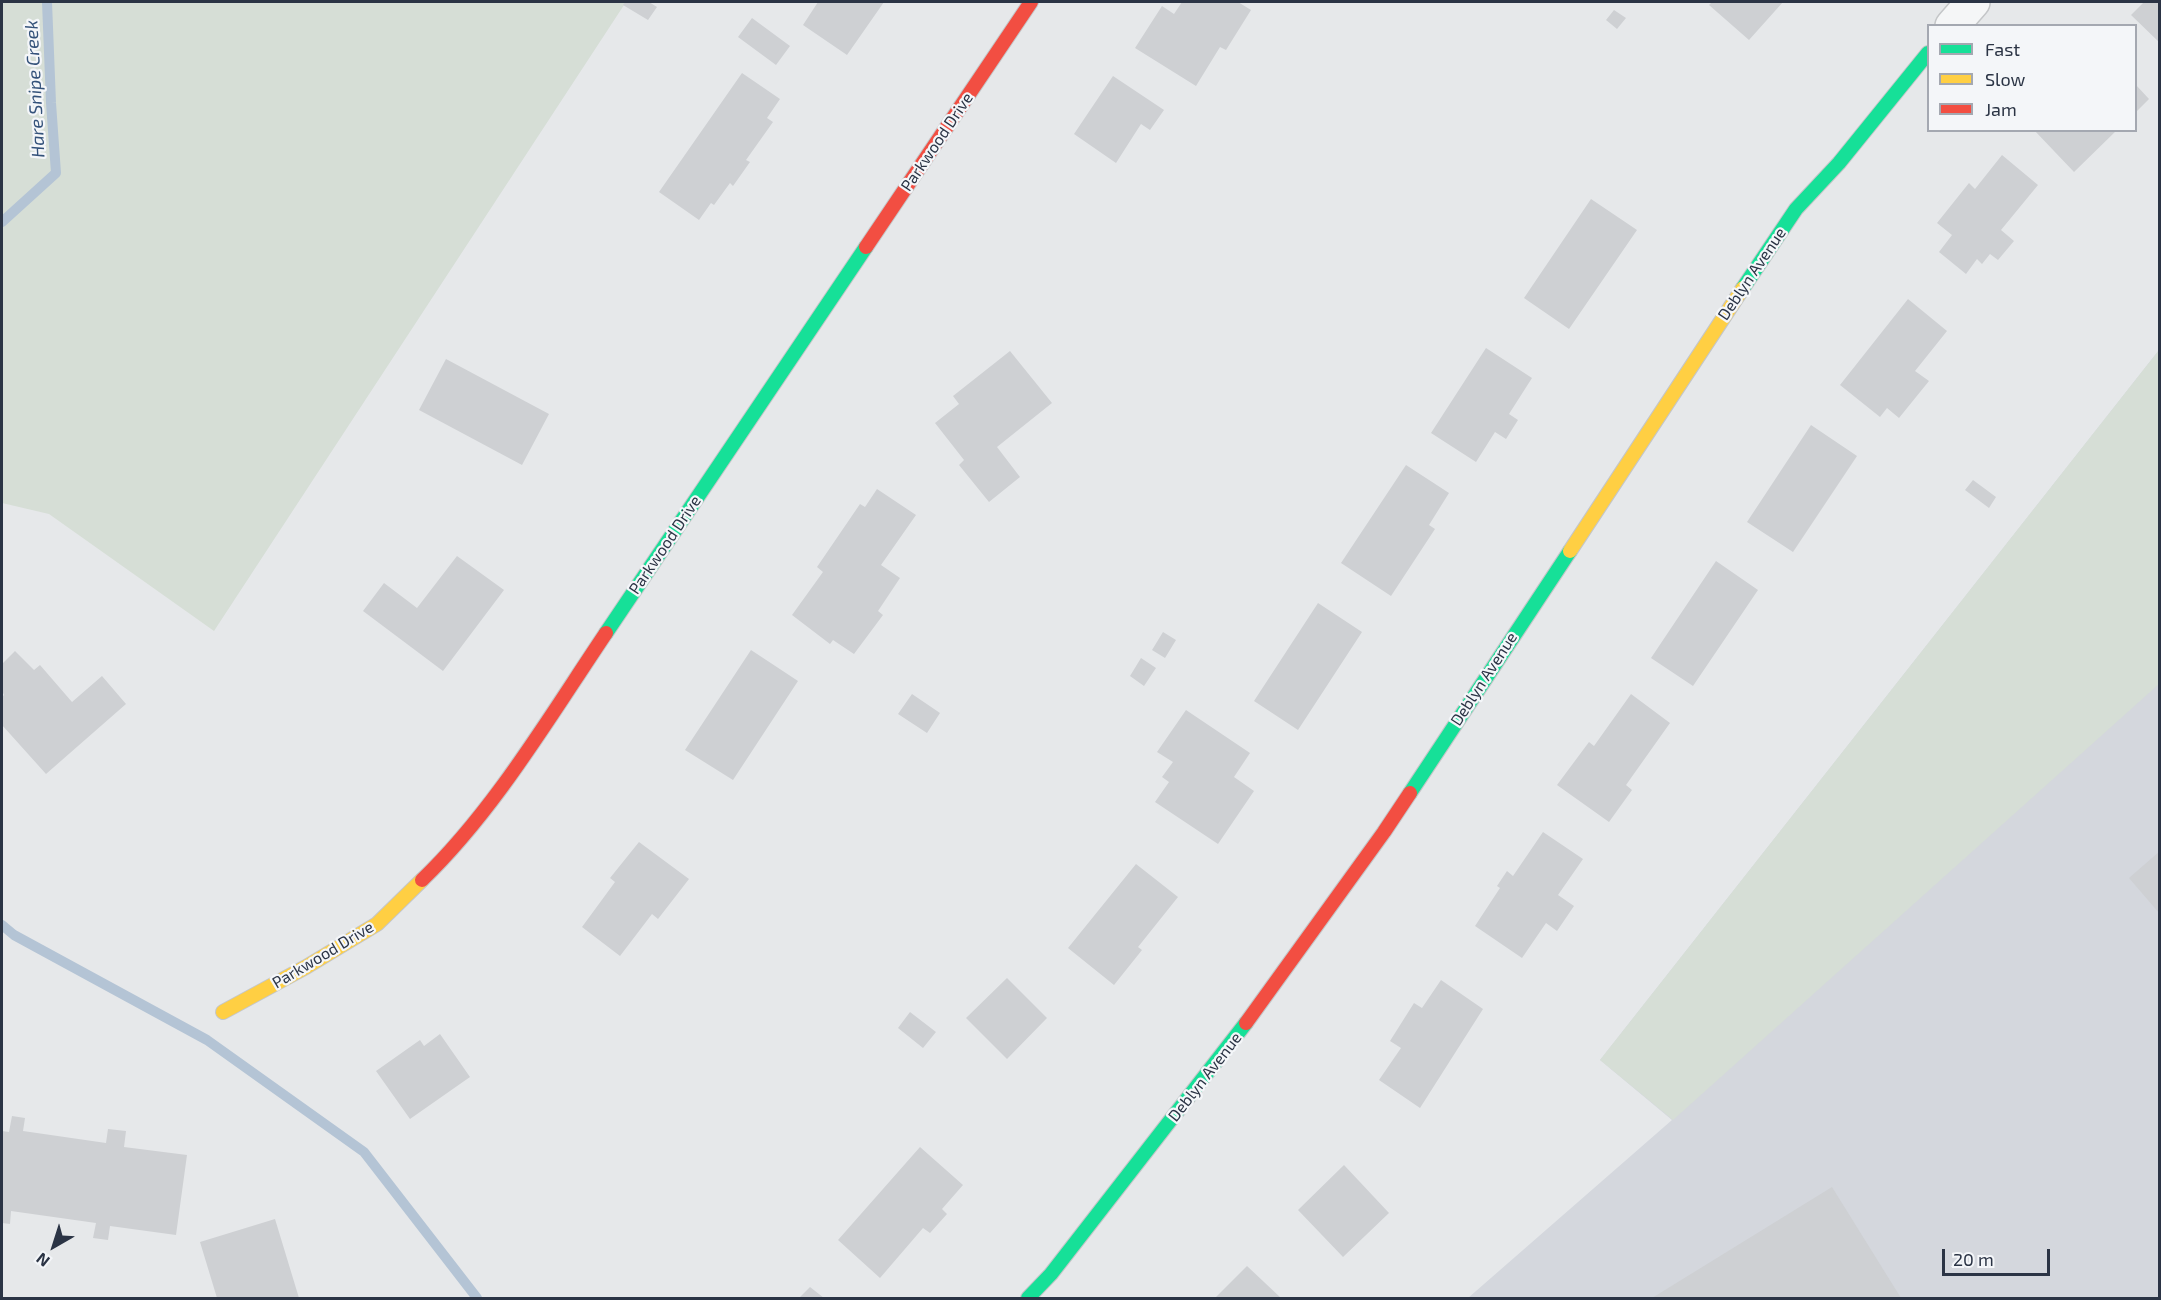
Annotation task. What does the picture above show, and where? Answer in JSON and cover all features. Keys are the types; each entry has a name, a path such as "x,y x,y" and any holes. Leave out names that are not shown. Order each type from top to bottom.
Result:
{"street":[{"name":"Parkwood Drive","path":"223,1012 306,968 377,924 436,867 497,793 1032,2"},
{"path":"1954,24 1973,2"},
{"name":"Deblyn Avenue","path":"1029,1299 1227,1050 1384,832 1796,209 1839,164 1927,55"}],"shaded area":[{"path":"2,2 626,2 214,631 49,514 2,503"},
{"path":"2159,350 2159,1298 1468,1298 1672,1120 1600,1060"},
{"path":"2159,350 2159,684 1673,1120 1600,1060"}],"building":[{"path":"625,2 649,2 657,7 648,20 623,5"},
{"path":"818,2 884,2 847,55 803,25"},
{"path":"1182,2 1238,2 1251,10 1226,50 1220,47 1196,86 1135,48 1162,6 1174,14"},
{"path":"1712,2 1783,2 1749,40 1709,5"},
{"path":"2144,2 2160,2 2160,43 2131,15"},
{"path":"1614,10 1626,18 1617,29 1606,20"},
{"path":"752,18 790,46 776,65 738,37"},
{"path":"742,73 780,99 767,118 773,122 746,160 750,162 733,186 730,183 714,205 711,203 699,220 659,192"},
{"path":"1113,76 1164,110 1150,130 1141,124 1116,163 1074,134"},
{"path":"2137,86 2149,99 2137,111"},
{"path":"2036,132 2115,132 2074,172"},
{"path":"2002,155 2038,185 2001,230 2014,241 1998,260 1990,254 1982,264 1977,259 1966,274 1939,252 1952,235 1937,223 1969,183 1975,189"},
{"path":"1591,199 1637,230 1569,329 1524,298"},
{"path":"1908,299 1947,331 1915,371 1929,381 1899,418 1887,408 1880,417 1840,385"},
{"path":"1486,348 1532,378 1509,414 1518,420 1506,439 1495,432 1476,462 1431,433"},
{"path":"1010,351 1052,403 997,447 1020,477 989,502 959,465 964,460 935,423 959,404 953,396"},
{"path":"446,359 549,414 522,465 419,410"},
{"path":"1811,425 1857,456 1793,552 1747,522"},
{"path":"1406,465 1449,493 1429,525 1435,529 1391,596 1341,563"},
{"path":"1973,480 1996,497 1989,508 1965,490"},
{"path":"877,489 916,515 881,565 900,578 878,611 883,615 854,654 833,640 830,644 792,615 823,572 817,567 860,504 865,507"},
{"path":"457,556 504,590 443,671 363,611 384,583 417,608"},
{"path":"1716,561 1758,590 1693,686 1651,658"},
{"path":"1318,603 1362,632 1298,730 1254,701"},
{"path":"1163,632 1176,640 1165,658 1152,650"},
{"path":"751,650 798,681 733,780 685,750"},
{"path":"15,651 34,670 40,665 72,702 102,676 126,704 46,774 2,725 2,697 4,695 2,664"},
{"path":"1141,658 1156,668 1144,686 1130,676"},
{"path":"912,694 940,713 927,733 898,714"},
{"path":"1631,694 1670,723 1626,785 1632,790 1609,822 1557,785 1589,742 1594,746"},
{"path":"1186,710 1250,753 1234,777 1254,791 1218,844 1155,802 1169,782 1162,777 1173,762 1157,752"},
{"path":"1543,832 1583,859 1558,895 1574,906 1557,931 1546,923 1522,958 1475,926 1500,888 1497,886 1507,871 1513,876"},
{"path":"639,842 689,879 658,919 652,914 620,956 582,927 615,882 610,878"},
{"path":"2160,851 2160,914 2129,878"},
{"path":"1136,864 1178,897 1138,947 1142,950 1114,985 1068,948"},
{"path":"1007,978 1047,1018 1007,1059 966,1018"},
{"path":"1441,980 1483,1009 1420,1108 1379,1080 1401,1048 1390,1041 1414,1003 1422,1008"},
{"path":"910,1012 936,1032 923,1048 898,1028"},
{"path":"440,1034 470,1077 410,1119 376,1071 420,1040 424,1046"},
{"path":"12,1116 25,1118 23,1131 106,1143 108,1129 126,1131 124,1147 187,1155 176,1235 110,1226 108,1240 93,1238 96,1223 11,1211 10,1224 2,1223 2,1131 9,1132"},
{"path":"920,1147 963,1185 942,1209 947,1214 930,1233 923,1228 880,1278 838,1240"},
{"path":"1344,1165 1389,1213 1343,1257 1298,1210"},
{"path":"1832,1187 1901,1298 1652,1298"},
{"path":"275,1219 299,1298 217,1298 200,1242"},
{"path":"1247,1266 1281,1298 1215,1298"},
{"path":"810,1287 824,1298 799,1298"}],"waterway":[{"name":"Hare Snipe Creek","path":"2,222 56,173 47,2"},
{"path":"2,925 14,935 207,1040 364,1152 477,1298"}],"traffic: fast":[{"path":"1743,288 1796,209 1839,163 1927,54"},
{"path":"606,633 866,247"},
{"path":"1410,793 1570,551"},
{"path":"1028,1298 1051,1274 1246,1023"}],"traffic: slow":[{"path":"1570,551 1743,288"},
{"path":"223,1012 306,967 377,924 422,880"}],"traffic: jam":[{"path":"866,247 1031,2"},
{"path":"422,880 448,853 497,793 606,633"},
{"path":"1246,1023 1410,793"}]}
